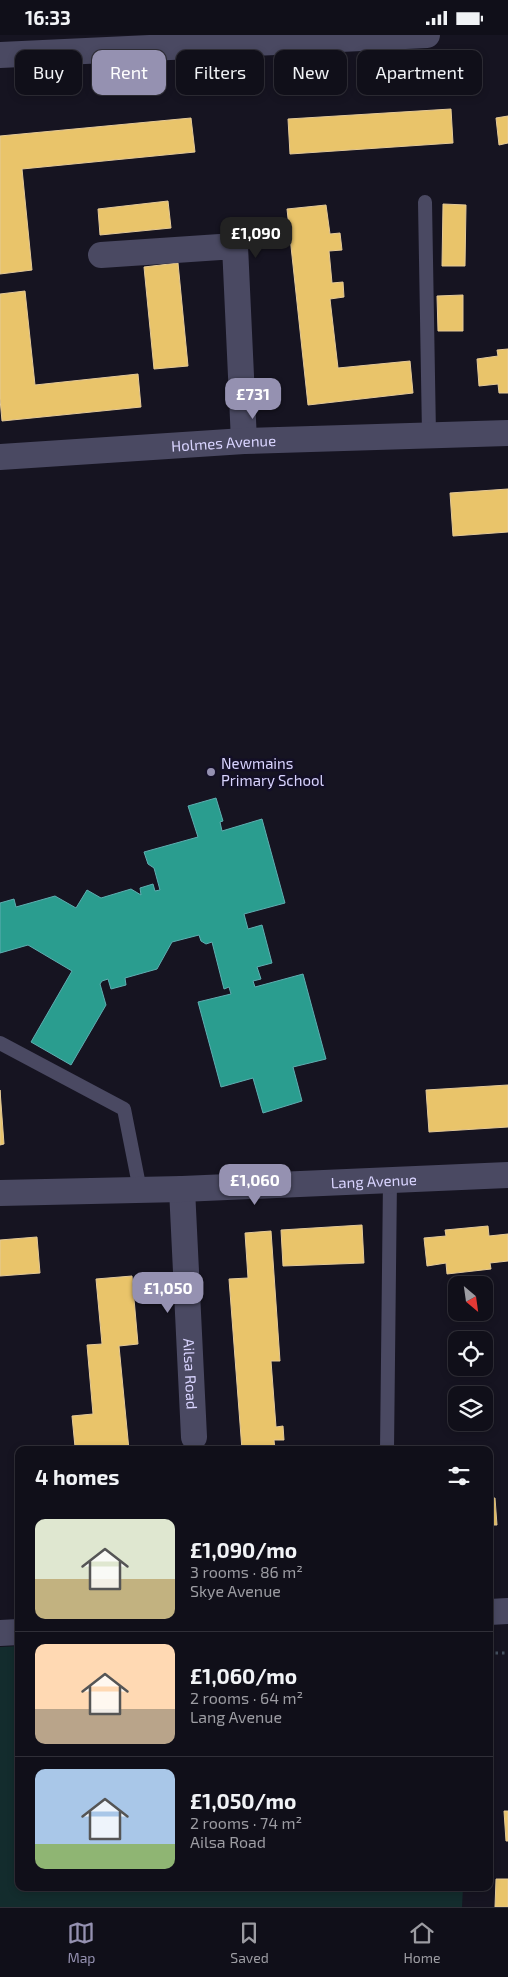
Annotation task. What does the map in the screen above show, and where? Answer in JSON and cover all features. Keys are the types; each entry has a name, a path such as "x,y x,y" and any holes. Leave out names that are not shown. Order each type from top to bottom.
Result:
{"street":[{"path":"0,55 291,39 427,35"},
{"path":"101,255 235,246 244,441"},
{"name":"Holmes Avenue","path":"0,457 244,441 508,433"},
{"name":"Lang Avenue","path":"0,1193 182,1189 508,1175"},
{"name":"Ailsa Road","path":"182,1189 194,1437"},
{"path":"493,1612 508,1611"},
{"path":"0,1633 15,1632"}],"lane":[{"path":"425,202 429,434"},
{"path":"0,1043 124,1109 140,1190"},
{"path":"387,1446 390,1179"}],"path":[{"path":"493,1653 508,1653"}],"green space":[{"path":"15,1646 15,1891 463,1891 462,1907 0,1907 0,1647"}],"building: Homes":[{"path":"451,109 453,143 290,154 288,119"},
{"path":"508,116 508,143 499,145 496,118"},
{"path":"191,118 195,152 22,169 32,270 0,274 0,136"},
{"path":"168,201 171,228 100,235 98,209"},
{"path":"443,204 466,205 465,266 442,266"},
{"path":"326,205 330,234 340,233 342,250 329,251 332,283 343,282 344,297 330,299 338,368 410,361 413,393 308,405 287,209"},
{"path":"178,263 188,366 154,369 144,267"},
{"path":"25,291 35,385 138,374 141,407 2,421 0,399 0,294"},
{"path":"463,295 463,331 438,331 437,296"},
{"path":"508,349 508,393 499,393 498,384 479,386 477,359 498,356 497,350"},
{"path":"508,489 508,532 453,536 450,493"},
{"path":"508,1085 508,1127 429,1132 426,1090"},
{"path":"0,1090 4,1144 0,1145"},
{"path":"362,1225 364,1263 283,1266 281,1230"},
{"path":"488,1226 489,1236 508,1234 508,1261 490,1263 491,1269 447,1274 446,1263 427,1266 424,1238 446,1236 445,1230"},
{"path":"271,1231 280,1361 271,1361 276,1427 283,1426 284,1440 274,1440 275,1446 242,1446 229,1279 248,1278 245,1233"},
{"path":"37,1237 40,1273 0,1276 0,1240"},
{"path":"132,1276 138,1344 119,1346 129,1446 75,1446 72,1416 93,1414 87,1345 102,1344 96,1279"},
{"path":"493,1498 495,1498 497,1525 493,1525"},
{"path":"504,1811 508,1811 508,1841 506,1841"},
{"path":"496,1879 508,1879 508,1907 495,1907"}],"building: Schools":[{"path":"216,798 223,821 220,822 222,831 262,819 285,903 244,914 248,929 262,925 272,963 257,967 261,979 253,981 255,987 303,974 326,1059 293,1067 302,1101 263,1113 253,1078 221,1087 198,1002 231,994 229,987 224,989 212,942 206,944 201,941 199,935 172,942 157,969 125,978 126,985 111,989 108,979 102,981 100,984 106,1005 71,1065 31,1042 72,971 28,945 0,953 0,903 14,899 16,907 55,896 76,908 87,890 101,898 131,889 141,895 140,888 153,884 155,891 160,890 154,868 148,864 144,852 198,837 188,806"}],"place":[{"name":"Newmains Primary School","path":"211,772"}]}
